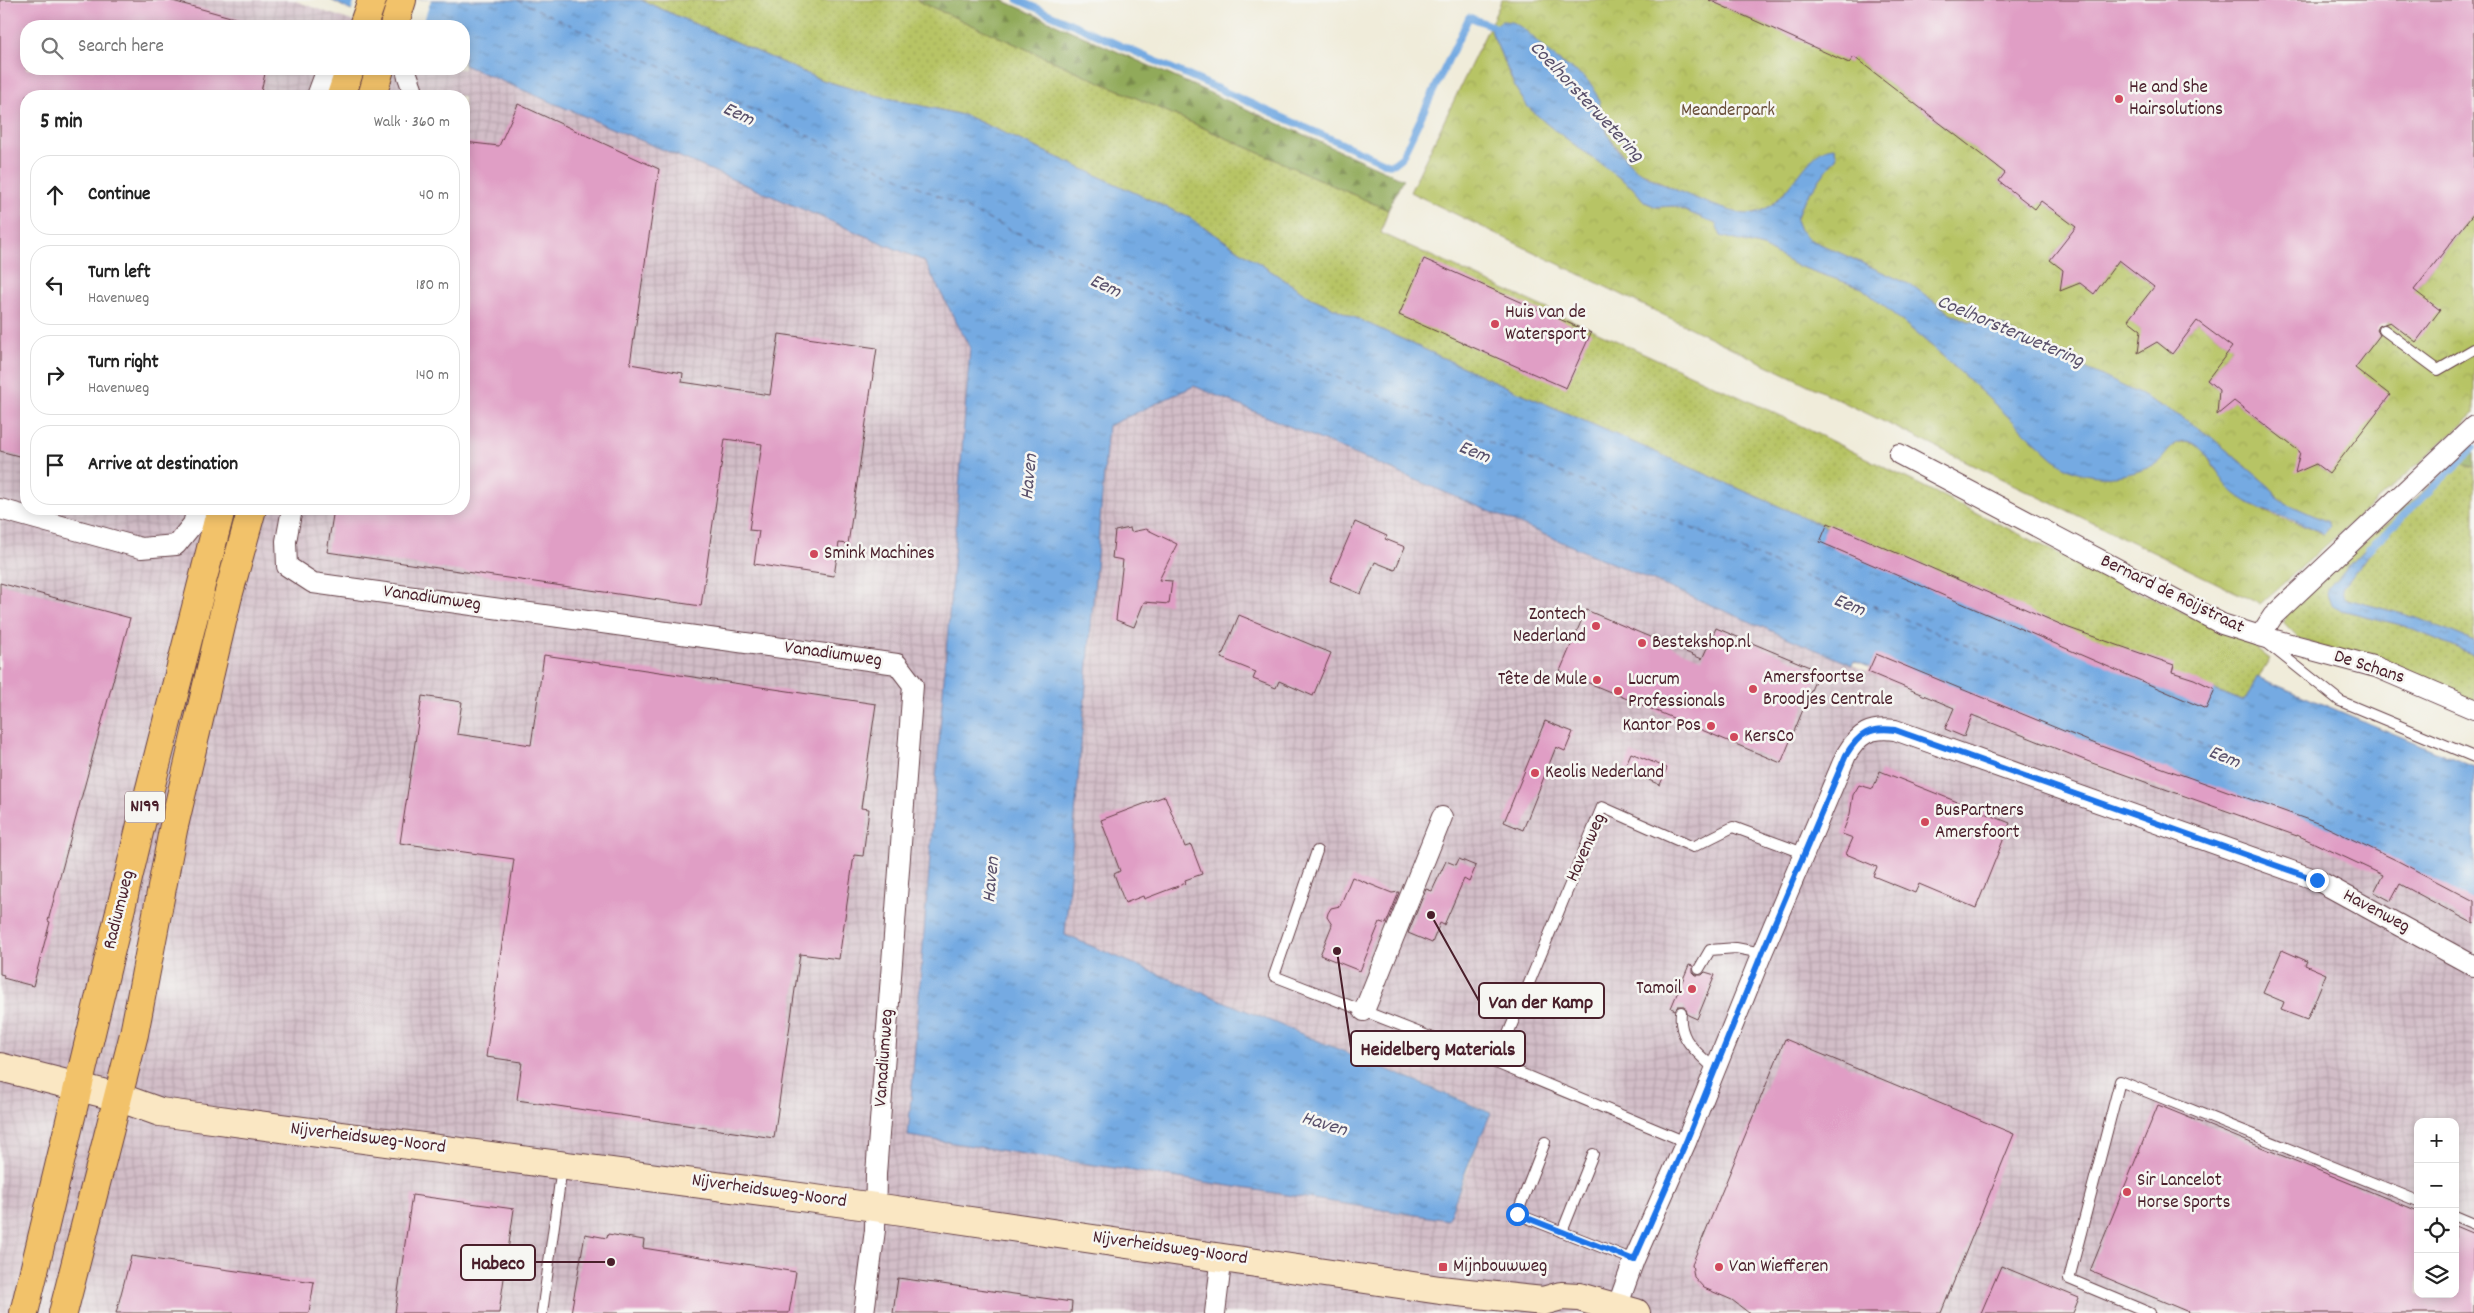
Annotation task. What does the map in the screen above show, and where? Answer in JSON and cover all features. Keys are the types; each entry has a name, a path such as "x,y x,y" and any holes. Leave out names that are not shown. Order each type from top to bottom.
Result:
{"main road":[{"path":"365,20 372,0"},
{"path":"396,20 402,0"},
{"path":"343,90 348,75"},
{"path":"374,90 378,75"},
{"name":"Radiumweg","path":"24,1313 77,1087 219,515"},
{"name":"Radiumweg","path":"63,1313 134,1034 174,830 228,596 250,515"}],"street":[{"path":"319,90 325,75"},
{"path":"407,75 412,90"},
{"name":"Bernard de Roijstraat","path":"1899,454 2200,613 2222,624 2260,636 2273,616 2474,426"},
{"path":"0,509 20,515"},
{"path":"22,515 141,548 176,545 193,524 195,515"},
{"name":"Vanadiumweg","path":"291,515 286,541 287,566 312,583 897,664 914,686 875,1207"},
{"name":"De Schans","path":"2260,636 2376,667 2474,709"},
{"name":"Havenweg","path":"1623,1311 1634,1260 1686,1142 1762,953 1853,744 1869,731 1880,728 1895,730 2317,880 2474,966"},
{"path":"1364,1011 1442,817"},
{"name":"Nijverheidsweg-Noord","path":"0,1067 118,1097 160,1112 875,1207 1222,1256 1440,1290 1543,1301 1568,1313"},
{"path":"864,1313 876,1230 875,1207"},
{"path":"1215,1313 1222,1256"},
{"name":"Nijverheidsweg-Noord","path":"1543,1301 1562,1296 1579,1297 1623,1311"}],"lane":[{"path":"2384,330 2438,370 2474,349"},
{"path":"2260,636 2340,701 2474,757"},
{"name":"Havenweg","path":"1496,1063 1602,807 1692,847 1733,827 1806,854"},
{"path":"1317,851 1274,976 1496,1063 1686,1142"},
{"path":"1698,969 1710,950 1736,948 1762,953"},
{"path":"1681,1012 1681,1032 1715,1070"},
{"path":"2150,1313 2069,1279 2120,1081 2414,1199"},
{"path":"1545,1142 1517,1214 1634,1260"},
{"path":"1562,1232 1593,1154"},
{"path":"542,1313 562,1164"},
{"path":"2459,1218 2474,1224"}],"shaded area":[{"path":"0,0 293,0 348,20 20,20 20,75 470,75 470,68 924,261 970,348 908,1136 1448,1220 1491,1112 1065,935 1108,426 1194,386 1959,710 2095,765 2313,842 2387,877 2474,924 2474,1313 0,1313"}],"green space":[{"path":"641,0 916,0 1388,210 1381,233 1777,414 2120,584 2246,640 2270,659 2243,701 2054,627 1498,383 1312,298 1190,218 967,116 866,93 819,79"},
{"path":"916,0 1002,0 1403,179 1388,210"},
{"name":"Meanderpark","path":"1502,0 1726,0 1724,7 1849,62 1854,57 2005,173 1999,181 2035,209 2041,201 2076,227 2050,260 2069,274 2066,288 2072,286 2074,279 2094,293 2119,260 2154,287 2129,320 2147,335 2146,348 2151,345 2152,339 2172,353 2197,321 2232,347 2207,380 2225,395 2220,397 2219,404 2227,407 2231,399 2305,456 2302,468 2308,467 2310,460 2329,474 2337,354 2369,349 2474,213 2474,414 2260,604 1410,192","holes":["1501,21 1573,70 1602,112 1609,137 1634,168 1690,197 1731,212 1748,214 1765,210 1797,178 1837,156 1801,205 1796,221 1800,230 1809,239 1913,286 1948,312 1967,321 1989,322 2005,326 2019,336 2139,394 2183,418 2211,437 2270,487 2279,500 2328,522 2330,526 2322,534 2312,528 2277,517 2249,504 2215,469 2201,447 2186,441 2177,443 2169,450 2094,474 2072,470 2053,458 1933,347 1862,288 1795,265 1763,247 1721,236 1716,224 1674,206 1656,207 1645,202 1632,187 1548,125 1528,107 1516,89 1491,30"]},
{"path":"2474,446 2474,468 2456,462"},
{"path":"2456,462 2474,468 2474,641 2417,618 2347,599 2343,596 2342,588 2375,546 2329,587 2338,609 2405,626 2474,655 2474,703 2300,639 2284,623 2286,612"}],"water":[{"path":"331,0 641,0 819,79 866,93 967,116 1190,218 1312,298 1498,383 2054,627 2242,701 2246,699 2257,677 2474,767 2474,919 2303,834 2088,754 1854,661 1852,665 1194,386 1108,426 1065,935 1491,1113 1467,1168 1448,1220 908,1136 970,348 924,261 470,68 470,20 369,20"},
{"path":"1501,21 1513,23 1524,29 1558,60 1590,83 1597,95 1609,137 1633,167 1654,180 1707,203 1738,213 1748,214 1762,211 1785,192 1813,157 1823,150 1834,147 1837,156 1801,205 1796,220 1800,230 1809,239 1913,286 1948,312 1967,321 2005,326 2019,336 2139,394 2183,418 2211,437 2270,487 2279,500 2328,522 2330,526 2323,534 2301,523 2256,507 2245,501 2228,487 2200,448 2186,441 2177,443 2157,463 2137,472 2115,476 2093,476 2065,466 2053,458 1933,347 1862,288 1795,265 1763,247 1721,236 1716,224 1674,206 1656,207 1645,202 1632,187 1548,125 1528,107 1516,89 1491,30"},
{"path":"2370,544 2376,544 2342,588 2343,596 2347,599 2417,618 2474,641 2474,655 2405,626 2338,609 2331,605 2327,594 2329,587"}],"pier":[{"path":"355,0 431,0 424,20 364,20 351,13"}],"building":[{"path":"0,0 169,0 241,20 20,20 20,75 265,75 261,90 20,90 20,456 0,451"},
{"path":"1709,0 2474,0 2474,213 2414,290 2440,310 2416,342 2390,322 2379,326 2377,330 2380,335 2355,368 2390,395 2329,474 2316,464 2295,473 2300,452 2234,401 2217,415 2219,390 2207,380 2232,347 2197,321 2172,354 2157,342 2138,353 2141,330 2128,320 2154,287 2119,260 2094,294 2080,283 2060,291 2063,270 2050,260 2076,227 2041,201 2035,209 1999,181 2005,173 1854,57 1849,63"},
{"path":"518,104 659,169 630,364 683,373 682,382 770,395 779,334 877,348 848,544 839,543 834,576 754,564 759,531 749,530 762,444 725,439 701,606 327,552 333,515 470,515 470,143 499,146"},
{"name":"Huis van de Watersport","path":"1424,259 1591,333 1566,388 1399,315"},
{"path":"1355,522 1387,536 1385,539 1405,547 1395,570 1375,562 1361,594 1330,581"},
{"path":"1828,523 2069,628 2174,665 2172,672 2194,679 2215,689 2206,709 1820,542"},
{"path":"1130,528 1131,532 1146,529 1177,544 1159,580 1172,581 1169,604 1144,602 1134,627 1116,620 1123,560 1112,558 1115,531"},
{"path":"0,583 130,618 48,921 50,922 33,986 3,978 4,975 0,974"},
{"path":"1586,610 1702,659 1716,628 1819,671 1781,763 1560,671"},
{"path":"1239,615 1331,653 1313,696 1279,681 1276,688 1253,679 1256,672 1221,658"},
{"path":"1876,654 2098,745 2320,824 2398,861 2474,901 2474,924 2400,884 2391,901 2374,892 2383,875 2297,835 2092,763 1972,715 1964,737 1945,729 1954,708 1868,672"},
{"path":"544,655 876,704 861,808 869,809 863,856 854,855 839,959 800,954 774,1138 517,1100 522,1062 486,1057 514,859 400,843 422,696 462,702 457,734 531,745"},
{"path":"1545,721 1573,732 1565,751 1556,747 1523,830 1504,822"},
{"path":"1631,753 1667,768 1660,785 1624,769"},
{"path":"1880,771 2010,823 1976,908 1919,884 1915,893 1873,876 1877,867 1846,854 1853,838 1842,834 1850,814 1853,795 1859,785 1873,789"},
{"path":"1165,796 1185,847 1191,845 1202,874 1185,880 1186,883 1144,899 1143,896 1125,903 1114,874 1120,871 1101,820"},
{"path":"1459,859 1476,866 1469,882 1464,879 1444,925 1440,923 1432,943 1408,933 1426,889 1432,891 1446,861 1456,865"},
{"path":"1352,877 1392,893 1399,892 1386,924 1380,922 1360,971 1320,955 1332,925 1327,917 1328,913 1331,908 1340,906"},
{"path":"2282,950 2307,961 2305,965 2326,974 2307,1020 2281,1010 2284,1002 2263,993"},
{"path":"1689,965 1693,966 1693,972 1696,975 1702,975 1705,972 1715,975 1697,1019 1688,1015 1684,1006 1678,1006 1675,1010 1671,1008"},
{"path":"1785,1039 2014,1134 1941,1313 1749,1313 1732,1300 1704,1288 1694,1277 1692,1264"},
{"path":"2158,1105 2414,1209 2414,1298 2459,1298 2459,1228 2474,1234 2474,1313 2191,1313 2090,1271"},
{"path":"412,1195 514,1209 499,1313 395,1313"},
{"path":"585,1234 607,1238 608,1234 644,1240 643,1248 796,1272 789,1313 571,1313"},
{"path":"131,1256 314,1282 309,1313 116,1313"},
{"path":"2001,1266 2079,1298 2073,1313 1981,1313"},
{"path":"898,1278 1072,1302 1071,1313 893,1313"}],"waterway":[{"name":"Coelhorsterwetering","path":"1018,0 1388,164 1393,164 1402,157 1469,17 1495,27 1500,33"},
{"path":"2368,550 2474,448"}],"ferry route":[{"path":"517,0 1237,335 2474,861"}],"place":[{"name":"He and She Hairsolutions","path":"2119,99"},
{"name":"Huis van de Watersport","path":"1495,324"},
{"name":"Smink Machines","path":"814,554"},
{"name":"Zontech Nederland","path":"1596,626"},
{"name":"Bestekshop.nl","path":"1642,643"},
{"name":"Tête de Mule","path":"1597,680"},
{"name":"Amersfoortse Broodjes Centrale","path":"1753,689"},
{"name":"Lucrum Professionals","path":"1618,691"},
{"name":"Kantor Pos","path":"1711,726"},
{"name":"KersCo","path":"1734,737"},
{"name":"Keolis Nederland","path":"1535,773"},
{"name":"BusPartners Amersfoort","path":"1925,822"},
{"name":"Van der Kamp","path":"1431,915"},
{"name":"Heidelberg Materials","path":"1337,951"},
{"name":"Tamoil","path":"1692,989"},
{"name":"Sir Lancelot Horse Sports","path":"2127,1192"},
{"name":"Habeco","path":"611,1262"},
{"name":"Mijnbouwweg","path":"1443,1267"},
{"name":"Van Wiefferen","path":"1719,1267"}],"route":[{"path":"1517,1214 1634,1260 1686,1142 1762,953 1806,854 1846,755 1853,744 1869,731 1880,728 1895,730 2317,880"}],"water label":[{"name":"Eem","path":"738,115"},
{"name":"Eem","path":"1105,287"},
{"name":"Eem","path":"1474,453"},
{"name":"Haven","path":"1030,477"},
{"name":"Eem","path":"1849,606"},
{"name":"Eem","path":"2224,758"},
{"name":"Haven","path":"992,880"},
{"name":"Haven","path":"1324,1125"}]}
